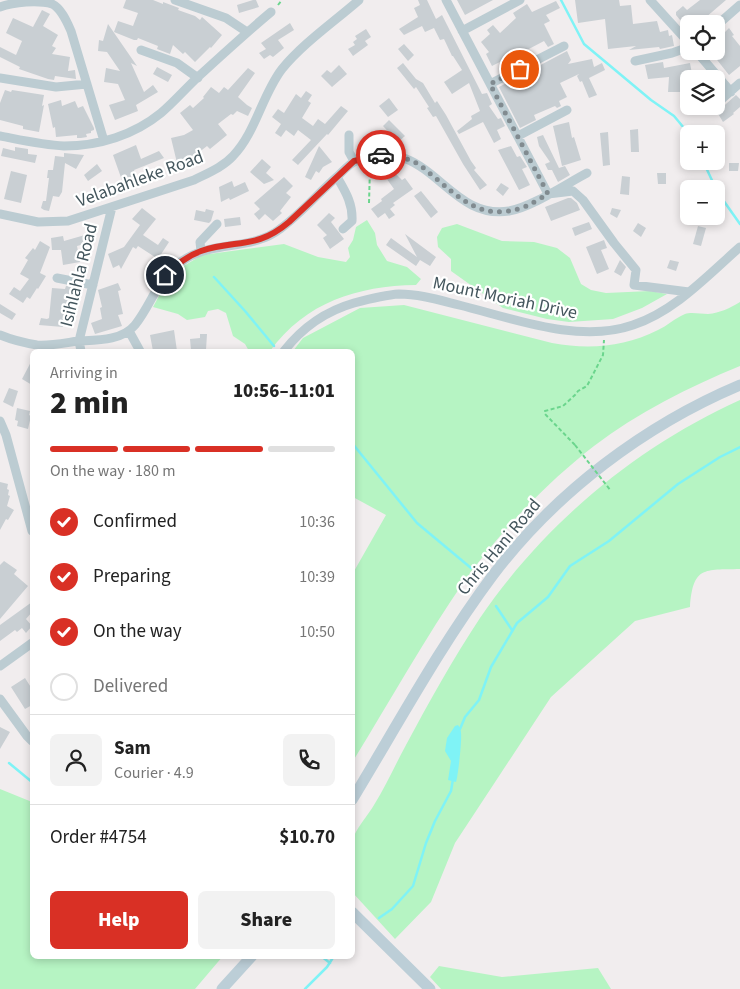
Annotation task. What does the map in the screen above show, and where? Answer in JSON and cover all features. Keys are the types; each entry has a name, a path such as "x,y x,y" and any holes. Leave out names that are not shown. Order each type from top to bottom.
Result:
{"main road":[{"name":"Chris Hani Road","path":"355,796 458,625 494,574 524,539 560,502 610,460 663,424 740,385"},
{"path":"355,915 430,989"},
{"path":"222,989 249,959"}],"street":[{"path":"175,0 226,18 247,32"},
{"name":"Velabahleke Road","path":"0,214 38,222 68,221 194,180 224,164 234,156 242,144 282,70 301,50 359,0"},
{"path":"446,0 548,194"},
{"path":"462,31 520,0"},
{"path":"650,0 680,34"},
{"path":"0,7 24,1 54,2 71,30 104,141"},
{"path":"725,18 740,5"},
{"path":"0,136 66,146 104,141 123,136 142,126 160,113 270,12"},
{"path":"490,84 564,46"},
{"path":"141,50 177,63 198,78"},
{"path":"635,61 680,51"},
{"path":"704,60 731,92"},
{"path":"0,78 56,87 87,84"},
{"path":"725,97 740,83"},
{"path":"518,136 567,110"},
{"path":"349,135 349,152 354,161"},
{"path":"0,335 38,345 108,339 129,331 165,275 187,258 201,251 252,243 279,230 354,161 369,157 393,156 407,159 419,165 464,202 490,212 523,208 587,173"},
{"path":"337,177 349,198 352,211 352,220 343,229"},
{"path":"548,194 573,191 583,200 636,270 634,285 689,292"},
{"name":"Isihlahla Road","path":"81,349 79,341 112,207"},
{"path":"201,251 200,242 217,224"},
{"name":"Mount Moriah Drive","path":"286,349 293,339 317,320 342,307 373,298 399,294 430,297 540,326 572,332 604,331 633,326 659,314 689,292 740,247"},
{"path":"57,278 93,285"},
{"path":"129,331 139,349"},
{"path":"0,421 6,435 30,524"},
{"path":"0,666 30,646"},
{"path":"0,699 30,739"}],"path":[{"path":"369,157 371,179 369,204"},
{"path":"604,331 603,355 587,386 578,390 563,406 545,411 545,414 575,446 611,491"}],"green space":[{"path":"367,220 375,233 377,245 387,261 407,267 421,279 416,285 373,289 353,293 334,300 300,320 284,334 272,349 248,349 245,344 233,336 226,313 218,309 208,311 205,317 187,320 178,314 153,307 160,294 182,267 202,255 284,244 318,257 346,262 350,257 348,248 353,240 356,227"},
{"path":"457,224 502,241 534,242 557,248 570,258 581,284 591,290 606,293 650,291 667,294 642,308 613,319 569,322 547,319 503,308 451,271 451,259 438,247 437,237 442,228"},
{"path":"740,302 740,366 664,402 628,423 594,446 541,492 493,544 465,580 355,758 355,569 386,515 355,498 355,349 295,349 303,338 360,308 404,305 552,343 606,346 645,336 685,314 717,313"},
{"path":"740,400 740,569 703,573 694,584 690,607 635,621 551,697 455,843 431,902 395,939 355,895 355,834 383,790 432,697 470,633 505,584 563,520 595,491 629,465 664,441"},
{"path":"0,789 30,801 30,959 220,959 195,989 0,989"},
{"path":"439,966 502,977 598,968 611,989 441,989 430,977"}],"water":[{"path":"458,725 461,730 461,737 456,782 448,780 451,761 445,751 447,738 455,726"}],"building":[{"path":"126,0 153,0 163,4 163,2 179,8 178,10 195,16 200,20 202,17 222,35 195,62 185,52 183,54 173,45 170,54 157,49 158,46 138,38 134,40 114,32 118,21 133,26 138,13 123,8"},
{"path":"256,0 259,7 239,13 237,5"},
{"path":"418,0 427,0 436,19 442,15 482,94 487,93 492,104 489,106 498,119 501,118 505,126 497,130 501,139 494,143 483,122 459,134 457,131 472,119 471,116 480,111 469,83 452,94 444,82 462,70 452,56 444,39 440,40 434,28 425,32 422,26 404,35 399,29 418,17 414,8 420,5"},
{"path":"457,0 493,0 465,15"},
{"path":"575,0 619,0 620,6 631,5 633,24 657,21 660,32 668,30 669,36 672,35 674,46 660,49 659,47 629,50 636,46 608,49 605,19 578,23"},
{"path":"700,0 726,0 708,15 680,15 680,20 676,12 683,6 687,10"},
{"path":"556,1 560,8 546,15 550,21 544,24 554,44 548,47 544,41 525,51 526,54 520,58 517,53 492,66 486,54 489,52 481,42 490,34 487,30 493,25 500,33 516,18 513,13 527,4 532,12"},
{"path":"42,10 50,14 43,26 58,35 52,46 56,48 52,54 70,57 68,71 75,70 76,79 55,76 54,80 48,79 19,69 20,67 0,57 0,47 16,55 22,41 6,33 13,18 33,27"},
{"path":"290,23 294,30 278,40 284,48 273,57 270,55 264,59 259,53 266,49 261,43"},
{"path":"108,24 137,66 131,63 144,92 153,85 158,92 136,105 138,111 115,120 109,105 125,100 118,84 104,82 106,68 120,71 107,52 98,51 99,40 103,41"},
{"path":"729,28 734,35 732,36 740,46 740,66 729,75 717,60 725,60 725,32"},
{"path":"366,29 371,37 365,41 368,45 353,56 348,49 355,45 353,42 357,39 355,36"},
{"path":"404,44 414,55 408,61 398,49"},
{"path":"567,51 571,60 568,64 592,59 594,67 602,63 605,70 589,78 597,95 589,98 582,81 580,82 577,76 579,74 560,83 567,97 559,101 561,106 557,108 555,106 534,115 536,120 520,128 499,87"},
{"path":"663,62 664,68 690,63 691,70 680,70 680,92 668,92 669,77 648,79 645,65"},
{"path":"403,63 416,79 423,83 435,103 437,101 446,115 476,168 474,170 487,185 480,190 436,116 433,117 416,87 414,89 397,68"},
{"path":"339,65 347,74 332,87 321,76 327,70 331,73"},
{"path":"157,67 172,75 168,82 153,74"},
{"path":"248,68 255,73 238,97 252,108 248,116 237,111 233,115 231,114 218,124 227,135 210,149 207,146 193,157 194,164 178,167 171,138 184,135 193,130 180,113 190,105 193,108 204,98 211,87 219,93 224,87 228,90"},
{"path":"5,90 44,95 39,132 23,129 23,126 0,120 0,103"},
{"path":"306,91 312,95 308,101 311,103 302,118 313,126 318,119 325,124 341,106 348,111 328,135 298,165 292,160 311,140 298,130 294,136 286,130 281,137 275,133 281,124 272,117 278,109 284,113 296,94 301,98"},
{"path":"736,95 740,99 740,107 723,122 719,115 725,115 725,105"},
{"path":"389,98 398,110 388,117 379,106"},
{"path":"61,100 62,106 75,101 78,108 83,106 94,128 91,133 86,134 87,137 77,138 77,135 56,137 48,104"},
{"path":"389,120 405,136 398,142 383,126"},
{"path":"569,122 572,138 574,137 581,160 562,166 553,126"},
{"path":"638,129 639,152 631,152 630,130"},
{"path":"608,132 610,165 603,166 600,133"},
{"path":"543,135 559,168 565,166 570,175 558,182 552,170 548,170 545,164 550,162 539,146 537,137"},
{"path":"136,145 141,159 159,151 164,158 134,170 137,179 124,186 113,155"},
{"path":"319,146 332,162 323,167 319,173 316,171 311,180 305,177"},
{"path":"511,146 517,157 520,156 527,167 522,169 530,185 519,190 498,150"},
{"path":"15,147 28,149 28,154 37,155 35,163 1,156 3,148 15,151"},
{"path":"64,153 84,155 76,169 65,163 62,192 59,197 53,196 49,211 44,210 41,208 43,201 46,201 49,178 47,178 48,170 53,170 55,156 64,157"},
{"path":"262,159 271,167 266,173 274,180 264,184 250,172"},
{"path":"729,163 739,163 738,171 729,171"},
{"path":"97,164 102,171 88,181 84,175"},
{"path":"391,169 402,180 405,178 413,189 393,203 395,205 390,209 395,215 389,219 385,213 378,218 371,209 394,189 384,175"},
{"path":"11,171 27,175 21,203 4,199"},
{"path":"657,173 666,173 666,184 658,184"},
{"path":"622,176 630,177 629,195 620,194"},
{"path":"284,177 293,186 286,193 291,197 280,211 282,213 273,221 265,214 259,220 254,214 260,209 254,203"},
{"path":"232,181 234,187 245,182 249,191 221,202 219,187"},
{"path":"501,183 509,188 503,196 496,190"},
{"path":"421,191 438,212 431,218 414,196"},
{"path":"568,198 577,203 580,210 551,221 545,207"},
{"path":"142,208 156,219 143,235 158,245 163,238 169,242 158,259 138,246 136,249 133,247 121,269 119,265 113,268 108,254 124,247 140,225 132,219"},
{"path":"612,208 621,210 617,218 610,214"},
{"path":"206,209 214,211 209,223 194,220 196,210 205,212"},
{"path":"329,213 335,218 331,222 344,239 330,249 323,238 327,235 317,225"},
{"path":"240,217 241,225 225,227 224,219"},
{"path":"589,222 592,229 575,236 572,228"},
{"path":"638,223 646,228 641,237 633,231"},
{"path":"698,226 706,228 701,246 693,244"},
{"path":"405,234 436,257 430,266 420,260 416,266 386,245 391,238 417,257"},
{"path":"85,235 88,243 77,246 80,262 63,265 61,250 52,250 51,238 63,236 64,241"},
{"path":"604,240 607,248 601,250 609,269 597,274 586,247"},
{"path":"40,241 50,247 40,273 46,276 30,299 27,297 23,303 9,294 14,287 20,291 29,279 20,274 28,260 25,258 33,248 35,250"},
{"path":"620,260 626,267 621,276 614,272"},
{"path":"670,260 679,262 676,271 667,268"},
{"path":"118,283 121,290 118,291 123,314 118,315 122,326 95,334 91,323 102,319 100,308 102,307 98,290"},
{"path":"66,286 72,287 76,297 68,297 66,322 64,321 63,327 39,325 41,318 49,318 52,288 65,289"},
{"path":"0,304 16,314 12,320 0,313"},
{"path":"174,330 177,349 153,349 150,335"},
{"path":"200,334 207,334 206,349 191,349 190,339 200,338"},
{"path":"30,364 30,384 22,379"},
{"path":"9,388 18,391 13,407 3,402"},
{"path":"17,408 30,411 28,429 17,426 18,421 15,420"},
{"path":"0,482 8,484 8,495 10,496 7,506 14,510 0,530"},
{"path":"4,561 17,570 14,574 28,586 0,619 0,565"},
{"path":"30,603 30,614 26,619 30,624 30,628 26,633 22,628 17,632 15,630 0,641 0,625"},
{"path":"25,678 30,686 30,706 25,709 11,687"},
{"path":"0,727 10,732 0,749"}],"waterway":[{"path":"561,0 584,44 651,100 674,116 682,125"},
{"path":"707,170 712,180"},
{"path":"725,203 740,224"},
{"path":"214,277 274,346"},
{"path":"355,447 417,523 471,568"},
{"path":"460,729 465,717 479,700 491,667 517,623 548,597 570,566 609,541 678,484 720,457 740,447"},
{"path":"496,606 512,630"},
{"path":"9,763 30,780"},
{"path":"379,918 392,909 413,886 426,843 451,791 453,779"},
{"path":"325,959 330,963"},
{"path":"305,989 327,967 332,959"}],"way so far":[{"path":"381,155 407,159 419,165 464,202 490,212 523,208 548,194 490,84 520,69"}],"route":[{"path":"165,275 187,258 200,252 252,243 265,238 289,222 354,161 381,155"}]}
